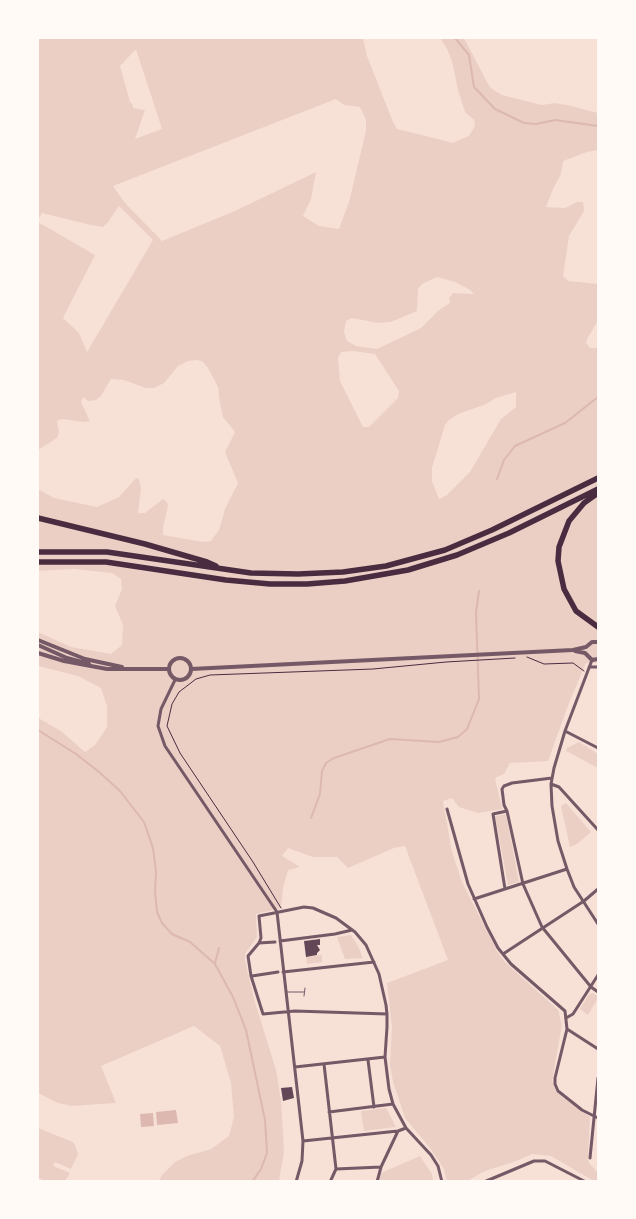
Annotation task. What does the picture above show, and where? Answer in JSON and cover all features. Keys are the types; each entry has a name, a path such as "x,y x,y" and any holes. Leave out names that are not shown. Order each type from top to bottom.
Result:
{"highway":[{"path":"38,552 107,552 222,569 276,574 320,574 386,566 445,550 484,534 598,478"},
{"path":"38,562 106,562 226,580 270,584 345,581 408,570 458,556 510,533 598,489"},
{"path":"598,493 584,503 569,521 559,547 558,561 564,589 576,611 598,628"},
{"path":"38,518 145,544 207,562 222,569"}],"street":[{"path":"38,640 85,659 134,670"},
{"path":"191,669 573,650 586,647 592,642 598,642"},
{"path":"38,645 67,658 103,668"},
{"path":"585,653 586,647"},
{"path":"573,650 585,653 592,660 598,660"},
{"path":"38,653 64,661 103,668 134,670 169,669"},
{"path":"181,658 188,662 191,669 189,676 183,680 175,680 170,675 169,669 171,662 181,658"},
{"path":"592,660 565,732 551,784 552,806 558,841 574,886 598,924"},
{"path":"589,667 598,667"},
{"path":"175,680 161,709 158,726 165,746 277,912 303,1141 302,1162 296,1182"},
{"path":"565,732 598,748"},
{"path":"552,778 507,785 502,789 503,797 522,884 542,927 591,987 598,992"},
{"path":"551,784 559,787 598,830"},
{"path":"447,809 460,860 474,899 487,927 503,954 516,969 565,1011 567,1028 554,1078 558,1091 582,1110 597,1118"},
{"path":"506,889 492,814 507,811"},
{"path":"474,899 568,869"},
{"path":"503,954 584,901 598,889"},
{"path":"387,1014 288,1012 263,1014 251,976 248,956 261,938 259,916 304,907 313,908 336,918 353,930 366,945 381,982 387,1014 385,1056 393,1104 406,1128 431,1155 438,1166 442,1182"},
{"path":"280,941 353,930"},
{"path":"259,943 275,942"},
{"path":"283,972 374,962"},
{"path":"251,976 278,972"},
{"path":"566,1018 573,1014 598,975"},
{"path":"567,1028 598,1049"},
{"path":"294,1067 368,1060 385,1056"},
{"path":"368,1060 374,1107"},
{"path":"324,1064 336,1169 330,1182"},
{"path":"590,1158 597,1118 598,1078"},
{"path":"329,1112 393,1104"},
{"path":"303,1141 398,1131 406,1128"},
{"path":"377,1182 380,1168 398,1131"},
{"path":"484,1182 534,1161 545,1161 586,1182"},
{"path":"336,1169 380,1168"}],"lane":[{"path":"304,996 305,988"},
{"path":"286,992 304,992"}],"path":[{"path":"283,911 253,862 180,753 167,726 172,704 180,692 196,678 210,675 373,669 523,658 544,664 573,663 587,673"}],"shaded area":[{"path":"38,38 363,38 367,56 397,129 452,143 469,136 475,126 474,120 465,112 452,61 440,38 464,38 488,84 502,95 542,105 555,103 598,113 598,150 563,161 561,174 546,207 565,208 577,202 583,202 584,211 569,236 563,276 568,281 598,284 598,321 586,343 590,348 598,348 598,663 586,663 548,761 510,763 504,774 495,778 502,809 478,813 459,807 452,798 443,801 452,852 462,882 497,951 505,962 558,1010 562,1025 552,1081 556,1091 563,1098 590,1117 588,1158 589,1163 598,1173 598,1181 594,1181 551,1156 532,1154 485,1171 467,1181 447,1181 444,1169 430,1148 405,1118 393,1082 390,1065 392,1027 387,983 448,960 405,846 394,848 348,868 337,857 313,857 288,848 282,856 300,867 288,870 283,888 281,908 256,914 257,937 245,954 245,960 254,999 276,1070 281,1100 284,1152 279,1181 159,1181 162,1175 175,1162 187,1156 211,1149 229,1136 234,1117 231,1083 220,1046 194,1026 101,1066 116,1103 72,1106 58,1103 38,1093 38,716 61,731 85,752 95,745 107,727 107,706 101,688 78,676 38,666 38,632 71,647 111,654 122,645 123,625 115,606 122,589 121,579 112,573 74,569 38,571 38,489 54,498 97,507 119,497 136,478 139,479 141,489 138,513 145,513 163,499 167,502 168,506 163,535 203,542 211,541 219,530 225,509 238,483 225,452 235,432 223,417 218,387 208,368 202,361 196,360 188,361 178,366 164,383 154,388 146,388 124,380 111,379 101,396 96,400 88,401 83,397 81,402 90,421 58,420 59,432 57,438 38,450 38,222 95,255 63,318 79,333 87,352 153,240 119,206 103,227 42,213 38,220","holes":["136,49 162,129 135,139 145,110 133,108 120,66","336,99 344,105 360,107 366,120 366,131 349,202 339,229 319,226 303,216 311,199 316,172 235,211 162,241 125,203 113,186","437,277 455,282 474,294 453,293 449,298 450,303 439,310 421,328 377,349 356,346 347,341 344,332 346,321 352,318 378,323 391,322 417,311 418,289 422,284","353,351 375,354 399,391 398,398 369,427 363,427 340,381 338,358 341,352","516,392 516,407 501,419 470,472 447,495 439,499 432,481 432,468 445,425 458,414 484,405 496,398"]},
{"path":"579,742 598,754 598,768 566,751 567,748"},
{"path":"566,803 591,832 577,844 570,847 561,806"},
{"path":"506,814 519,882 508,885 495,816"},
{"path":"351,935 363,958 345,959 337,937"},
{"path":"322,955 322,962 307,964 306,957"},
{"path":"593,993 598,998 588,1015 580,1009 589,994"},
{"path":"386,1108 396,1127 364,1131 361,1111"},
{"path":"176,1110 178,1123 157,1125 156,1112"},
{"path":"153,1113 154,1126 141,1127 140,1114"},
{"path":"38,1128 73,1142 75,1145 78,1154 71,1169 55,1162 53,1166 70,1173 65,1181 46,1181 38,1178"},
{"path":"420,1156 432,1174 433,1181 379,1181 381,1173"}],"building":[{"path":"320,939 320,945 317,945 320,950 317,955 306,957 304,941"},
{"path":"292,1087 294,1098 283,1101 281,1088"}],"waterway":[{"path":"455,38 469,55 474,87 495,109 524,123 536,124 555,120 598,126"},
{"path":"497,479 504,460 515,446 565,423 598,397"},
{"path":"311,818 320,794 322,771 326,763 334,758 390,739 439,742 458,737 467,729 479,699 476,612 479,591"},
{"path":"38,730 76,754 99,772 120,791 144,822 153,848 157,912 162,923 172,934 190,942 215,964 233,997 246,1030 265,1120 267,1153 261,1169 252,1182"},
{"path":"215,963 219,948"}]}
